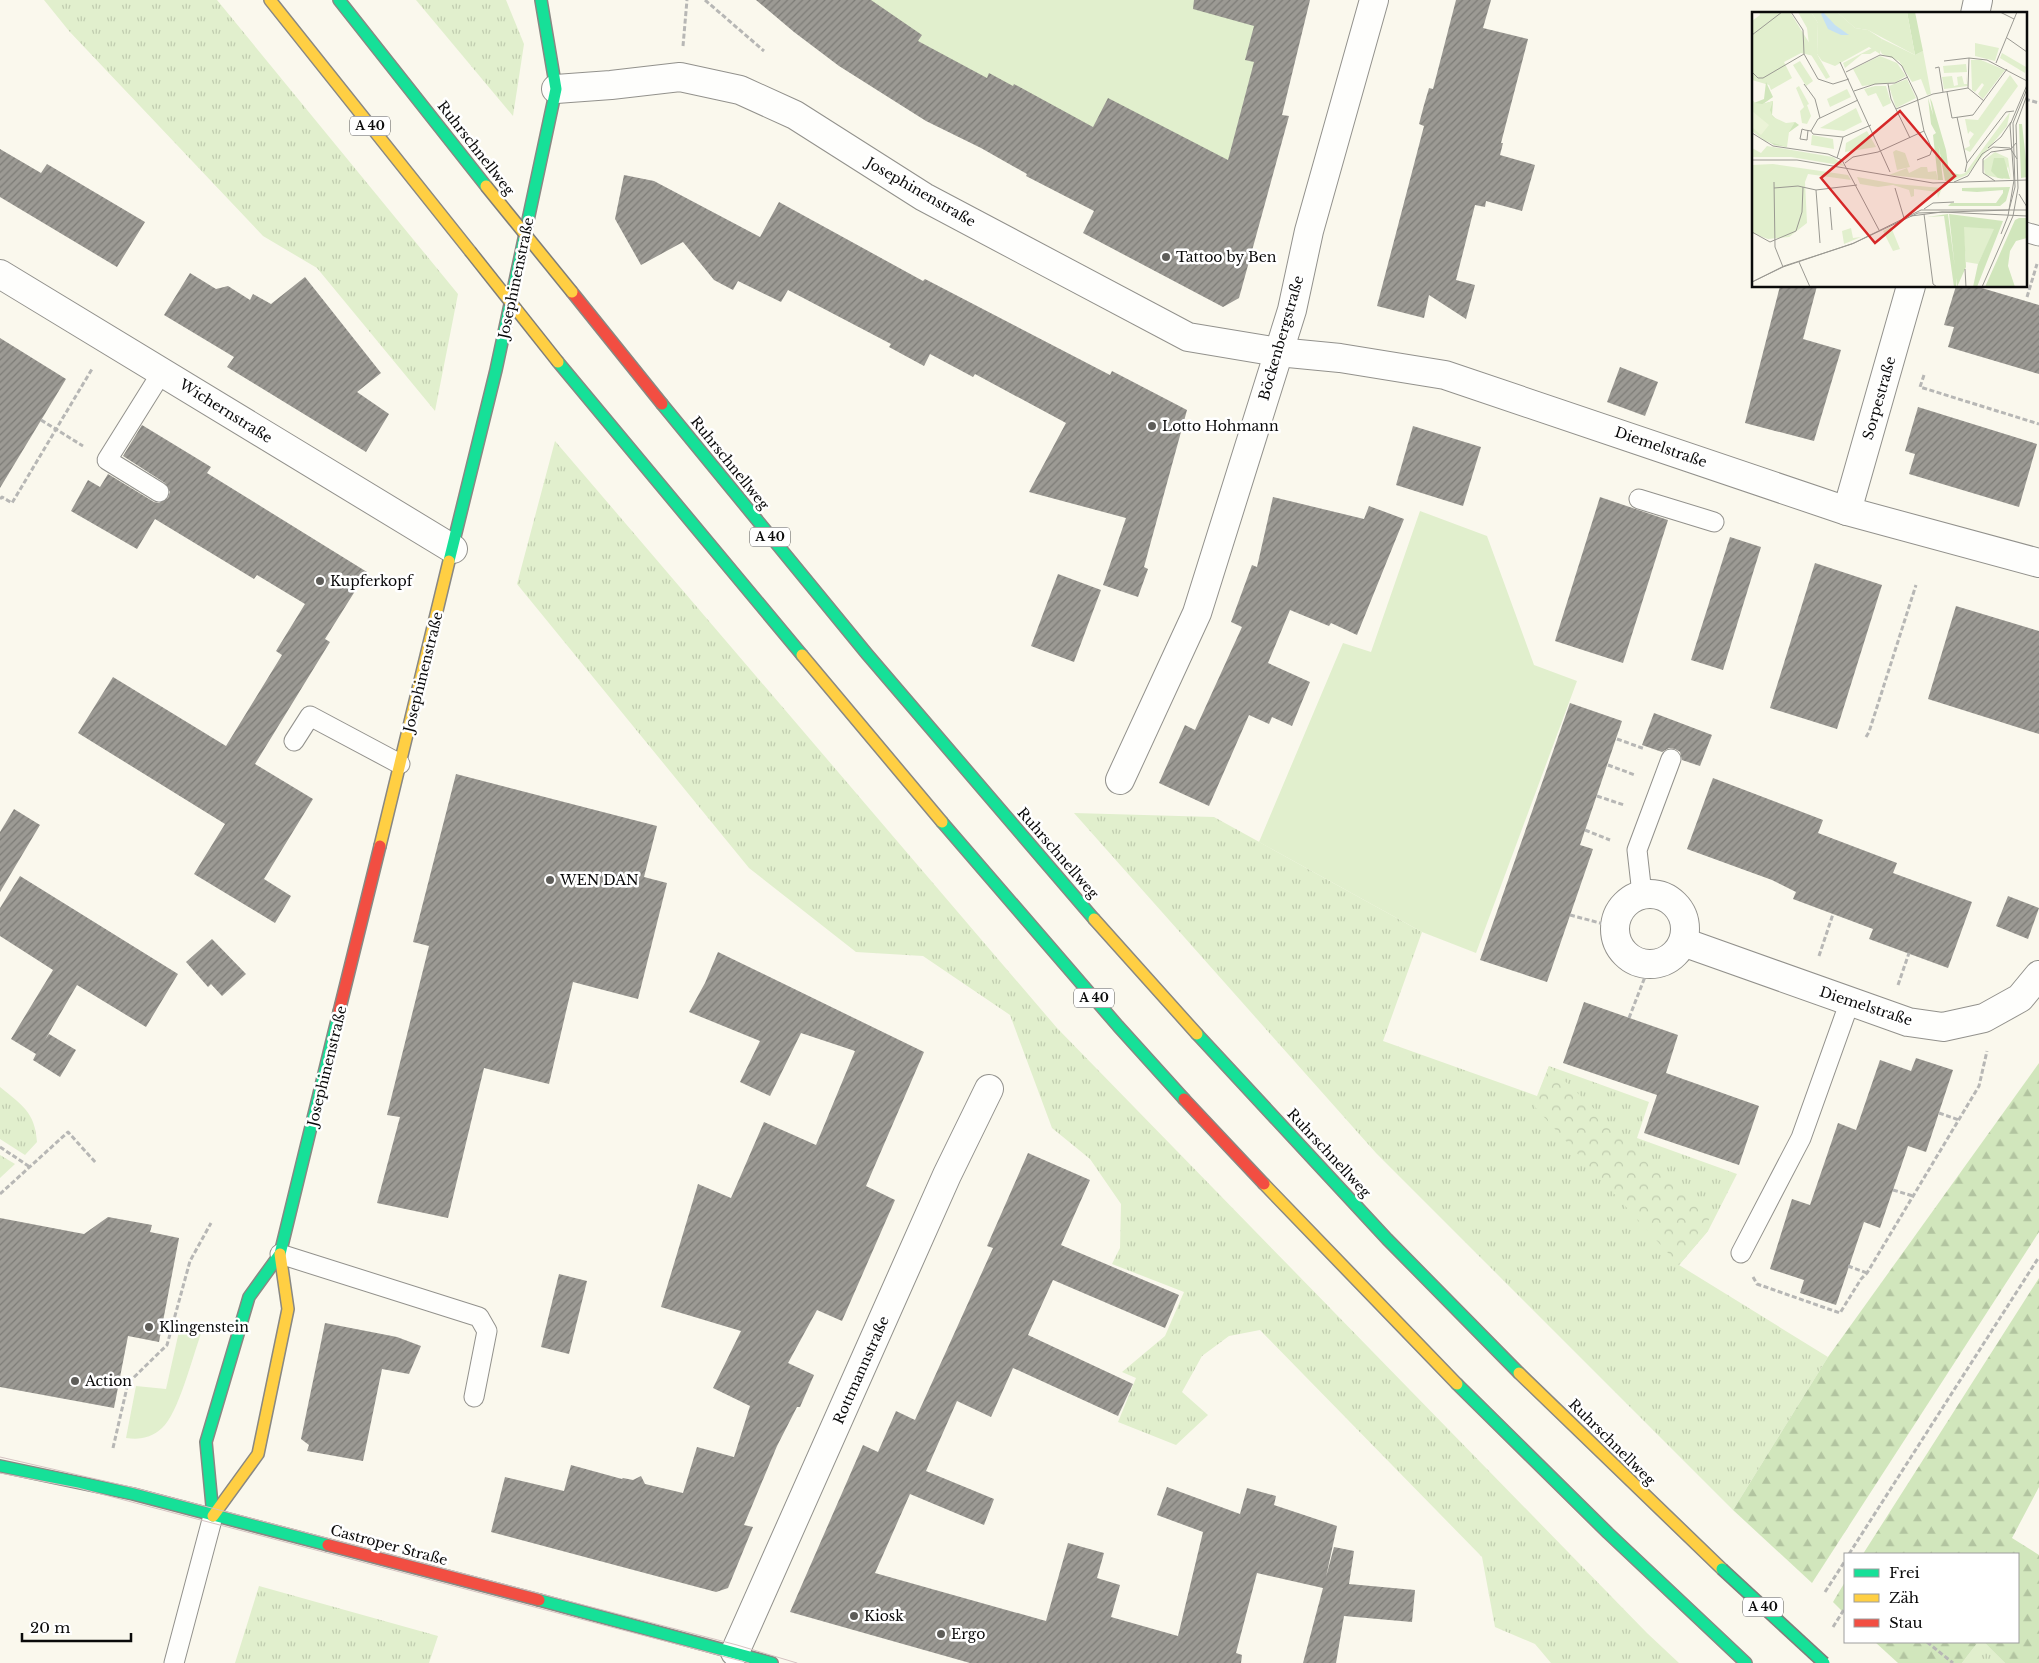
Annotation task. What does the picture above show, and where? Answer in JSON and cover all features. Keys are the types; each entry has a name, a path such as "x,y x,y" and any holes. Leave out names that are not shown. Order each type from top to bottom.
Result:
{"main road":[{"name":"A 40","path":"270,0 558,362 856,722 1120,1028 1317,1240 1466,1393 1673,1596 1746,1663"},
{"name":"Ruhrschnellweg","path":"339,0 486,186 874,662 1099,923 1228,1068 1360,1209 1496,1349 1704,1553 1824,1663"},
{"name":"Josephinenstraße","path":"213,1516 206,1442 249,1297 280,1254 496,370 556,89 541,0"},
{"name":"Josephinenstraße","path":"213,1516 258,1454 288,1309 280,1254"},
{"name":"Castroper Straße","path":"0,1466 115,1490 735,1652 770,1663"},
{"path":"1805,1646 1838,1663"}],"street":[{"name":"Böckenbergstraße","path":"1120,780 1197,613 1292,310 1309,231 1374,0"},
{"name":"Josephinenstraße","path":"556,89 611,85 680,76 740,90 795,115 924,197 1188,337 1278,352"},
{"name":"Wichernstraße","path":"0,274 453,549"},
{"name":"Sorpestraße","path":"1847,511 1910,288"},
{"name":"Diemelstraße","path":"1278,352 1340,358 1446,375 1847,511 2039,563"},
{"path":"1642,894 1660,895 1672,901 1681,912 1686,927 1683,942 1673,956 1663,962 1650,964 1634,960 1622,950 1617,940 1615,926 1621,908 1631,899 1642,894"},
{"name":"Diemelstraße","path":"1683,942 1908,1022 1943,1027 1984,1018 2020,998 2039,975"},
{"name":"Rottmannstraße","path":"735,1652 947,1176 989,1089"}],"lane":[{"path":"2026,232 2039,236"},
{"path":"159,492 107,460 162,372"},
{"path":"1640,499 1714,522"},
{"path":"294,741 310,716 400,764"},
{"path":"1642,894 1637,850 1671,759"},
{"path":"1741,1253 1800,1138 1850,1001"},
{"path":"280,1254 479,1317 487,1331 474,1397"},
{"path":"174,1663 213,1516"}],"path":[{"path":"680,76 687,0"},
{"path":"705,0 764,51"},
{"path":"2026,99 2039,103"},
{"path":"2027,297 2039,257"},
{"path":"1924,375 1920,387 2039,424"},
{"path":"1,497 12,503 82,385"},
{"path":"41,420 56,429"},
{"path":"1866,737 1916,585"},
{"path":"1821,949 1833,914"},
{"path":"1570,915 1615,926"},
{"path":"1898,984 1909,953"},
{"path":"1629,1018 1650,964"},
{"path":"1741,1253 1757,1284 1840,1313 1862,1278 1868,1273 1979,1086 1986,1055"},
{"path":"1939,1113 1959,1120"},
{"path":"0,1194 68,1132 96,1163"},
{"path":"0,1147 30,1166"},
{"path":"1893,1190 1913,1196"},
{"path":"113,1448 128,1383 167,1344 190,1261 212,1223"},
{"path":"1850,1553 2039,1257"},
{"path":"1848,1266 1868,1273"},
{"path":"1825,1592 1844,1563"},
{"path":"1928,1643 1953,1663"}],"green space":[{"path":"44,0 217,0 458,294 435,411 317,268 263,236 69,31"},
{"path":"416,0 506,0 524,44 513,116"},
{"path":"842,0 1267,0 1246,164 1222,209"},
{"path":"555,441 1057,1028 1647,1633 1679,1663 1551,1663 1535,1644 1495,1627 1482,1557 1260,1330 1229,1336 1202,1356 1182,1392 1208,1415 1176,1445 1118,1422 1136,1378 1122,1372 1165,1336 1184,1292 1112,1264 1120,1248 1121,1204 1090,1159 1052,1128 1010,1015 923,956 856,952 749,868 517,584"},
{"path":"1420,511 1487,536 1534,665 1577,681 1476,953 1422,932 1259,842 1343,643 1371,652"},
{"path":"1074,813 1214,817 1422,932 1383,1041 1537,1096 1549,1066 1649,1102 1637,1138 1737,1174 1708,1231 1679,1265 1828,1357 1733,1510 1376,1153"},
{"path":"2039,1063 2039,1232 1812,1583 1733,1510 1828,1357"},
{"path":"1549,1066 1709,1218 1708,1231 1679,1265 1534,1106"},
{"path":"0,1087 21,1104 33,1123 37,1142 25,1155 0,1139"},
{"path":"0,1155 15,1164 0,1178"},
{"path":"2039,1278 2039,1487 2012,1538 2039,1555 2039,1663 2005,1663 1985,1643 2019,1643 2019,1553 1864,1553"},
{"path":"180,1327 201,1334 174,1411 162,1428 154,1434 136,1439 126,1438 136,1386 166,1389"},
{"path":"1844,1584 1844,1613 1833,1602"},
{"path":"259,1586 438,1636 429,1663 235,1663"},
{"path":"1876,1643 1977,1643 1962,1663 1898,1663"},
{"path":"1977,1643 1985,1643 2005,1663 1962,1663"}],"building":[{"path":"756,0 871,0 922,35 918,41 987,78 989,73 1013,86 1014,84 1093,127 1108,98 1228,160 1254,62 1245,60 1254,26 1193,9 1194,0 1310,0 1282,115 1289,116 1239,298 1223,307 1083,233 1094,211 1026,176 1027,174 981,148 926,121 839,66"},
{"path":"1456,0 1491,0 1483,28 1528,39 1501,143 1503,143 1500,155 1535,165 1522,211 1486,201 1485,207 1475,205 1456,280 1475,285 1466,319 1429,295 1424,318 1377,306 1424,126 1419,124 1429,88 1433,89"},
{"path":"0,149 41,173 47,164 145,222 117,267 0,197"},
{"path":"624,175 654,181 760,237 779,202 923,281 925,279 1110,375 1112,371 1187,410 1144,567 1148,569 1138,597 1103,585 1126,518 1029,492 1066,423 975,374 973,377 930,354 924,366 889,347 891,344 788,290 781,302 738,281 733,290 714,280 683,242 641,265 615,219"},
{"path":"190,273 216,289 228,286 250,300 253,294 271,304 305,277 381,373 357,392 389,414 366,452 227,367 234,357 164,315"},
{"path":"1779,288 1816,288 1803,339 1841,350 1814,441 1745,423"},
{"path":"1955,288 1982,288 2039,305 2039,374 1948,347 1954,327 1944,325"},
{"path":"0,338 66,379 0,488"},
{"path":"1620,367 1658,382 1645,416 1607,402"},
{"path":"1918,407 2037,444 2019,507 1909,474 1915,454 1905,451"},
{"path":"142,425 211,467 207,473 367,572 325,639 330,642 255,764 313,799 264,879 291,896 275,923 194,874 225,824 78,733 113,677 226,746 282,655 276,651 305,604 257,575 254,579 155,519 137,549 71,511 88,480 100,487 108,474 154,502 159,503 168,498 170,492 165,483 123,456"},
{"path":"1413,426 1481,447 1463,506 1396,485"},
{"path":"1273,497 1364,519 1369,506 1404,519 1357,635 1331,623 1329,626 1290,610 1268,663 1310,682 1292,726 1272,717 1269,724 1249,715 1209,806 1159,783 1185,725 1195,730 1242,627 1231,622 1252,565 1257,567"},
{"path":"1600,497 1668,520 1623,663 1555,641"},
{"path":"1730,537 1761,547 1723,670 1691,660"},
{"path":"1815,563 1882,585 1837,729 1770,708"},
{"path":"1058,574 1101,590 1074,662 1031,646"},
{"path":"1956,606 2039,631 2039,734 1928,699"},
{"path":"1570,703 1622,721 1580,845 1593,849 1547,982 1480,960"},
{"path":"1654,713 1712,735 1700,766 1682,760 1680,752 1675,749 1669,748 1662,752 1642,745"},
{"path":"456,774 657,826 644,877 667,883 638,999 573,982 549,1084 484,1068 448,1218 377,1203 400,1117 387,1115 429,946 413,942"},
{"path":"1713,778 1823,820 1818,833 1897,863 1893,873 1972,902 1948,968 1869,939 1873,929 1793,899 1796,892 1772,880 1687,849"},
{"path":"14,809 40,825 0,892 0,832"},
{"path":"20,876 178,974 146,1027 77,985 45,1040 49,1034 76,1050 60,1077 33,1060 36,1054 11,1039 53,970 0,936 0,908"},
{"path":"2008,896 2039,908 2028,939 1996,926"},
{"path":"212,939 246,974 222,996 211,984 208,987 186,962"},
{"path":"718,952 924,1052 866,1186 895,1200 842,1321 817,1310 788,1363 814,1375 800,1407 797,1407 777,1446 744,1525 753,1527 728,1588 716,1592 491,1532 505,1477 564,1491 571,1465 622,1479 633,1480 641,1476 645,1484 683,1493 697,1447 734,1457 750,1406 713,1388 741,1331 661,1307 698,1184 731,1198 764,1122 816,1145 855,1051 801,1033 770,1096 740,1082 760,1041 689,1012 705,983"},
{"path":"1584,1002 1678,1035 1666,1073 1759,1106 1739,1165 1644,1133 1657,1095 1563,1063"},
{"path":"1916,1058 1953,1070 1926,1152 1908,1146 1880,1228 1864,1222 1836,1305 1800,1293 1804,1280 1770,1269 1792,1199 1810,1205 1838,1123 1856,1130 1880,1060 1911,1071"},
{"path":"1028,1153 1090,1180 1061,1245 1179,1295 1165,1328 1053,1280 1028,1335 1133,1384 1118,1416 1013,1368 991,1417 957,1401 926,1471 994,1499 984,1525 910,1494 875,1573 1046,1621 1068,1543 1104,1553 1097,1578 1120,1585 1111,1617 1178,1636 1203,1532 1157,1515 1167,1487 1240,1514 1247,1488 1276,1496 1274,1505 1337,1526 1326,1577 1334,1547 1354,1551 1349,1584 1415,1590 1412,1622 1344,1616 1336,1663 1303,1663 1323,1588 1257,1573 1236,1653 1242,1655 1241,1663 970,1663 790,1612 863,1445 878,1452 896,1411 915,1420 993,1248 987,1246"},
{"path":"108,1217 152,1225 150,1232 179,1238 159,1342 128,1336 114,1408 0,1387 0,1218 84,1234"},
{"path":"559,1274 587,1281 569,1354 541,1347"},
{"path":"325,1323 397,1337 421,1346 409,1374 382,1369 363,1461 307,1451 309,1445 301,1439"}],"tram line":[{"path":"0,1457 135,1488 737,1645 797,1663"},
{"path":"0,1473 78,1488 749,1663"}],"traffic: fast":[{"path":"339,0 486,186"},
{"path":"449,561 496,370 556,89 541,0"},
{"path":"558,362 802,655"},
{"path":"662,404 867,654 1094,919"},
{"path":"942,822 1118,1026 1184,1099"},
{"path":"213,1516 206,1442 249,1297 280,1254 339,1012"},
{"path":"1197,1034 1387,1239 1519,1373"},
{"path":"1457,1384 1608,1533 1746,1663"},
{"path":"0,1466 133,1494 328,1545"},
{"path":"1722,1569 1824,1663"},
{"path":"539,1600 772,1663"}],"traffic: slow":[{"path":"270,0 470,251"},
{"path":"486,186 572,292"},
{"path":"470,251 558,362"},
{"path":"380,846 449,561"},
{"path":"802,655 942,822"},
{"path":"1094,919 1197,1034"},
{"path":"1264,1184 1457,1384"},
{"path":"213,1516 258,1454 288,1309 280,1254"},
{"path":"1519,1373 1722,1569"}],"traffic: jam":[{"path":"572,292 662,404"},
{"path":"339,1012 380,846"},
{"path":"1184,1099 1264,1184"},
{"path":"328,1545 539,1600"}],"place":[{"name":"Tattoo by Ben","path":"1166,257"},
{"name":"Lotto Hohmann","path":"1152,426"},
{"name":"Kupferkopf","path":"320,581"},
{"name":"WEN DAN","path":"550,880"},
{"name":"Klingenstein","path":"149,1327"},
{"name":"Action","path":"75,1381"},
{"name":"Kiosk","path":"854,1616"},
{"name":"Ergo","path":"941,1634"}]}
